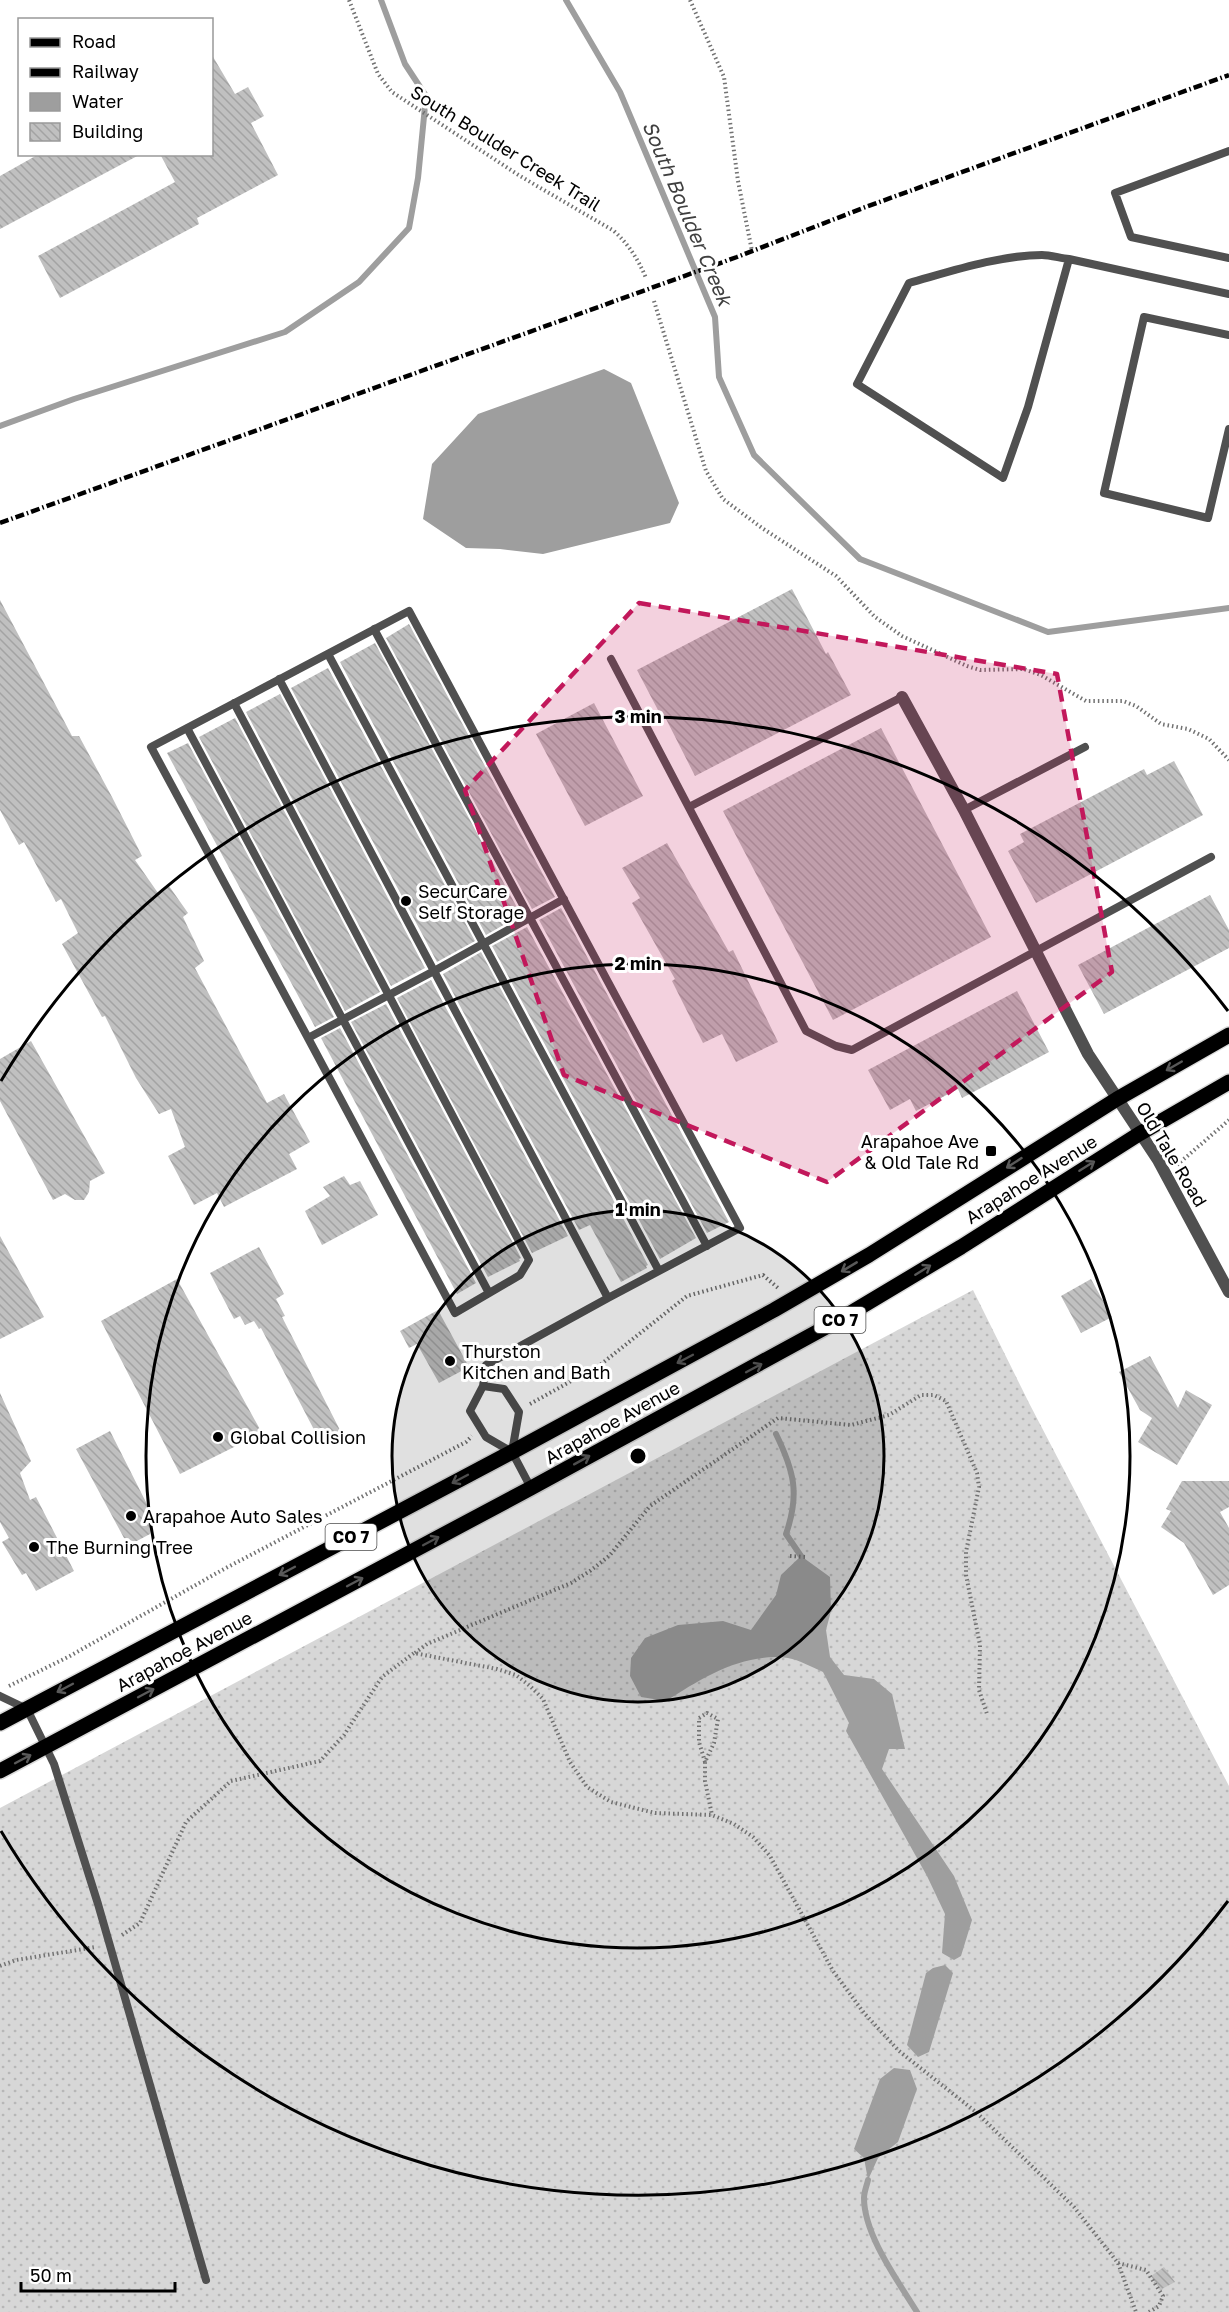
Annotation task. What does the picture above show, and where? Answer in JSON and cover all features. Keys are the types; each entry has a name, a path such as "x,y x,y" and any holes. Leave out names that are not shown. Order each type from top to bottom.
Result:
{"main road":[{"name":"Arapahoe Avenue","path":"0,1723 512,1452 818,1286 1117,1098 1229,1035"},
{"name":"Arapahoe Avenue","path":"0,1771 531,1488 839,1320 961,1247 1139,1134 1229,1082"}],"street":[{"name":"Old Tale Road","path":"902,697 964,810 1088,1054 1166,1174 1229,1292"}],"lane":[{"path":"1229,151 1115,193 1131,237 1229,258"},
{"path":"1069,260 1028,407 1003,478 857,384 909,283 953,271 1043,255 1069,260 1229,294"},
{"path":"1229,335 1144,317 1104,493 1208,518 1229,429"},
{"path":"234,703 529,1260 520,1275 454,1313 151,747 279,679 409,611 740,1228 486,1365 483,1386 470,1411 486,1437 512,1452 531,1488"},
{"path":"374,629 707,1246"},
{"path":"328,654 659,1272"},
{"path":"611,660 807,1031 836,1046 852,1050 1211,857"},
{"path":"279,679 608,1298"},
{"path":"689,807 902,697"},
{"path":"187,728 489,1293"},
{"path":"964,810 1085,747"},
{"path":"308,1038 564,899"},
{"path":"483,1386 504,1389 519,1412 512,1452"},
{"path":"0,1696 27,1709 54,1764 73,1821 206,2280"}],"path":[{"name":"South Boulder Creek Trail","path":"349,0 378,74 392,93 614,231 633,251 646,278"},
{"path":"690,0 724,78 738,181 752,251"},
{"path":"654,301 706,471 723,499 762,528 836,576 875,617 902,636 980,670 1024,669 1041,675 1086,701 1123,701 1136,706 1161,724 1188,729 1209,739 1229,760"},
{"path":"1166,1174 1229,1120"},
{"path":"519,1412 600,1365 687,1296 763,1275 766,1278"},
{"path":"0,1966 16,1960 109,1944 140,1923 186,1822 231,1781 320,1761 344,1735 382,1677 414,1653 427,1644 571,1582 590,1571 609,1556 650,1506 778,1418 851,1425 889,1415 921,1395 934,1395 946,1401 977,1473 979,1488 966,1552 966,1575 980,1645 979,1690 987,1714"},
{"path":"0,1690 68,1657 234,1563 466,1442 480,1429"},
{"path":"790,1556 806,1557"},
{"path":"414,1653 497,1668 516,1675 543,1699 570,1762 587,1787 611,1802 655,1813 712,1815 734,1824 753,1837 770,1856 833,1971 864,2013 892,2044 976,2112 1066,2199 1098,2235 1118,2263 1136,2312"},
{"path":"705,1762 714,1743 717,1719 707,1713 699,1718 699,1742 705,1762 705,1780 712,1815"},
{"path":"1118,2263 1146,2270 1163,2296 1159,2306 1149,2312"}],"highlighted area":[{"path":"639,603 1057,674 1112,972 827,1182 564,1075 465,790"}],"shaded area":[{"path":"973,1290 1029,1403 1229,1786 1229,2312 0,2312 0,1808"}],"water":[{"path":"604,369 631,383 679,503 670,523 543,554 466,548 423,519 432,464 478,414"},
{"path":"801,1556 830,1577 831,1611 826,1630 830,1657 844,1675 874,1679 892,1694 905,1749 889,1749 882,1769 954,1876 972,1920 961,1956 954,1960 942,1953 945,1914 927,1876 846,1731 849,1723 823,1672 788,1658 755,1659 709,1676 666,1701 641,1697 630,1676 631,1658 645,1638 678,1625 723,1621 751,1630 776,1595 781,1575"},
{"path":"945,1965 953,1973 929,2052 918,2057 907,2045 926,1973 933,1968"},
{"path":"894,2068 910,2070 917,2089 898,2142 878,2158 868,2180 864,2158 854,2149 880,2079"}],"building":[{"path":"213,57 235,94 248,87 264,116 251,123 278,175 197,218 199,224 60,298 38,256 175,182 161,156 213,156"},
{"path":"35,156 137,156 0,229 0,176"},
{"path":"792,589 826,654 828,652 851,695 695,776 662,711 659,712 637,670"},
{"path":"0,600 72,736 79,736 112,797 142,856 135,860 158,893 169,886 188,913 183,917 204,961 195,968 267,1103 284,1094 310,1142 289,1154 297,1169 224,1207 217,1193 194,1205 168,1156 185,1147 171,1109 159,1114 136,1078 105,1016 102,1017 62,944 78,933 61,899 56,902 24,842 19,845 0,810"},
{"path":"409,624 555,897 532,909 386,638"},
{"path":"375,643 521,915 486,935 340,662"},
{"path":"328,668 475,941 437,962 291,688"},
{"path":"280,694 425,968 391,986 246,712"},
{"path":"594,703 643,796 585,826 536,734"},
{"path":"235,718 380,992 345,1011 199,737"},
{"path":"881,728 991,937 833,1020 723,811"},
{"path":"188,743 334,1017 315,1027 167,753"},
{"path":"1174,761 1203,815 1036,903 1008,851 1024,842 1020,834 1144,769 1147,775"},
{"path":"667,843 729,952 733,950 778,1042 736,1062 722,1034 703,1043 672,981 675,979 632,903 640,898 622,868"},
{"path":"1210,895 1229,930 1229,948 1104,1014 1078,965"},
{"path":"561,908 729,1222 707,1233 539,920"},
{"path":"527,927 696,1238 660,1259 492,946"},
{"path":"481,952 648,1265 647,1268 621,1282 590,1225 579,1230 443,974"},
{"path":"431,980 568,1236 532,1253 397,998"},
{"path":"1017,991 1049,1052 962,1098 958,1089 916,1111 910,1099 890,1110 868,1070"},
{"path":"386,1004 521,1258 520,1261 488,1277 351,1022"},
{"path":"340,1028 476,1283 457,1294 321,1038"},
{"path":"31,1041 105,1173 90,1181 89,1192 84,1200 75,1200 65,1194 53,1200 0,1101 0,1059"},
{"path":"344,1176 350,1185 360,1181 378,1215 322,1245 305,1211 330,1196 323,1187"},
{"path":"0,1236 44,1317 0,1339"},
{"path":"259,1247 284,1294 276,1299 285,1316 282,1317 342,1434 322,1445 261,1328 259,1329 254,1321 245,1325 240,1316 234,1319 210,1273"},
{"path":"177,1279 262,1433 180,1474 101,1321"},
{"path":"1091,1279 1112,1317 1081,1333 1061,1296"},
{"path":"438,1310 469,1367 439,1383 417,1344 409,1348 400,1331"},
{"path":"1150,1356 1178,1408 1186,1390 1212,1405 1177,1465 1138,1442 1152,1418 1140,1410 1119,1372"},
{"name":"The Burning Tree","path":"0,1393 31,1461 20,1473 30,1500 36,1497 74,1571 36,1591 26,1573 22,1575 2,1542 9,1538 0,1522"},
{"path":"110,1431 154,1518 150,1534 135,1542 124,1538 76,1449"},
{"path":"1182,1481 1229,1481 1229,1507 1220,1512 1229,1528 1229,1585 1213,1595 1184,1543 1161,1527 1171,1511 1166,1509"},
{"path":"1164,2267 1175,2282 1160,2290 1151,2276"}],"waterway":[{"path":"0,426 74,399 285,332 359,282 409,228 418,178 426,96 405,64 381,0"},
{"name":"South Boulder Creek","path":"566,0 620,92 715,317 719,377 754,455 860,559 1048,632 1229,608"},
{"path":"776,1434 791,1471 793,1483 793,1507 786,1534 801,1556"},
{"path":"868,2180 864,2198 865,2212 870,2227 883,2257 917,2312"}],"railway":[{"path":"0,523 737,257 863,208 1229,75"}],"place":[{"name":"SecurCare Self Storage","path":"406,901"},
{"name":"Arapahoe Ave & Old Tale Rd","path":"991,1151"},
{"name":"Thurston Kitchen and Bath","path":"450,1361"},
{"name":"Global Collision","path":"218,1437"},
{"name":"Arapahoe Auto Sales","path":"131,1516"},
{"name":"The Burning Tree","path":"34,1547"}]}
